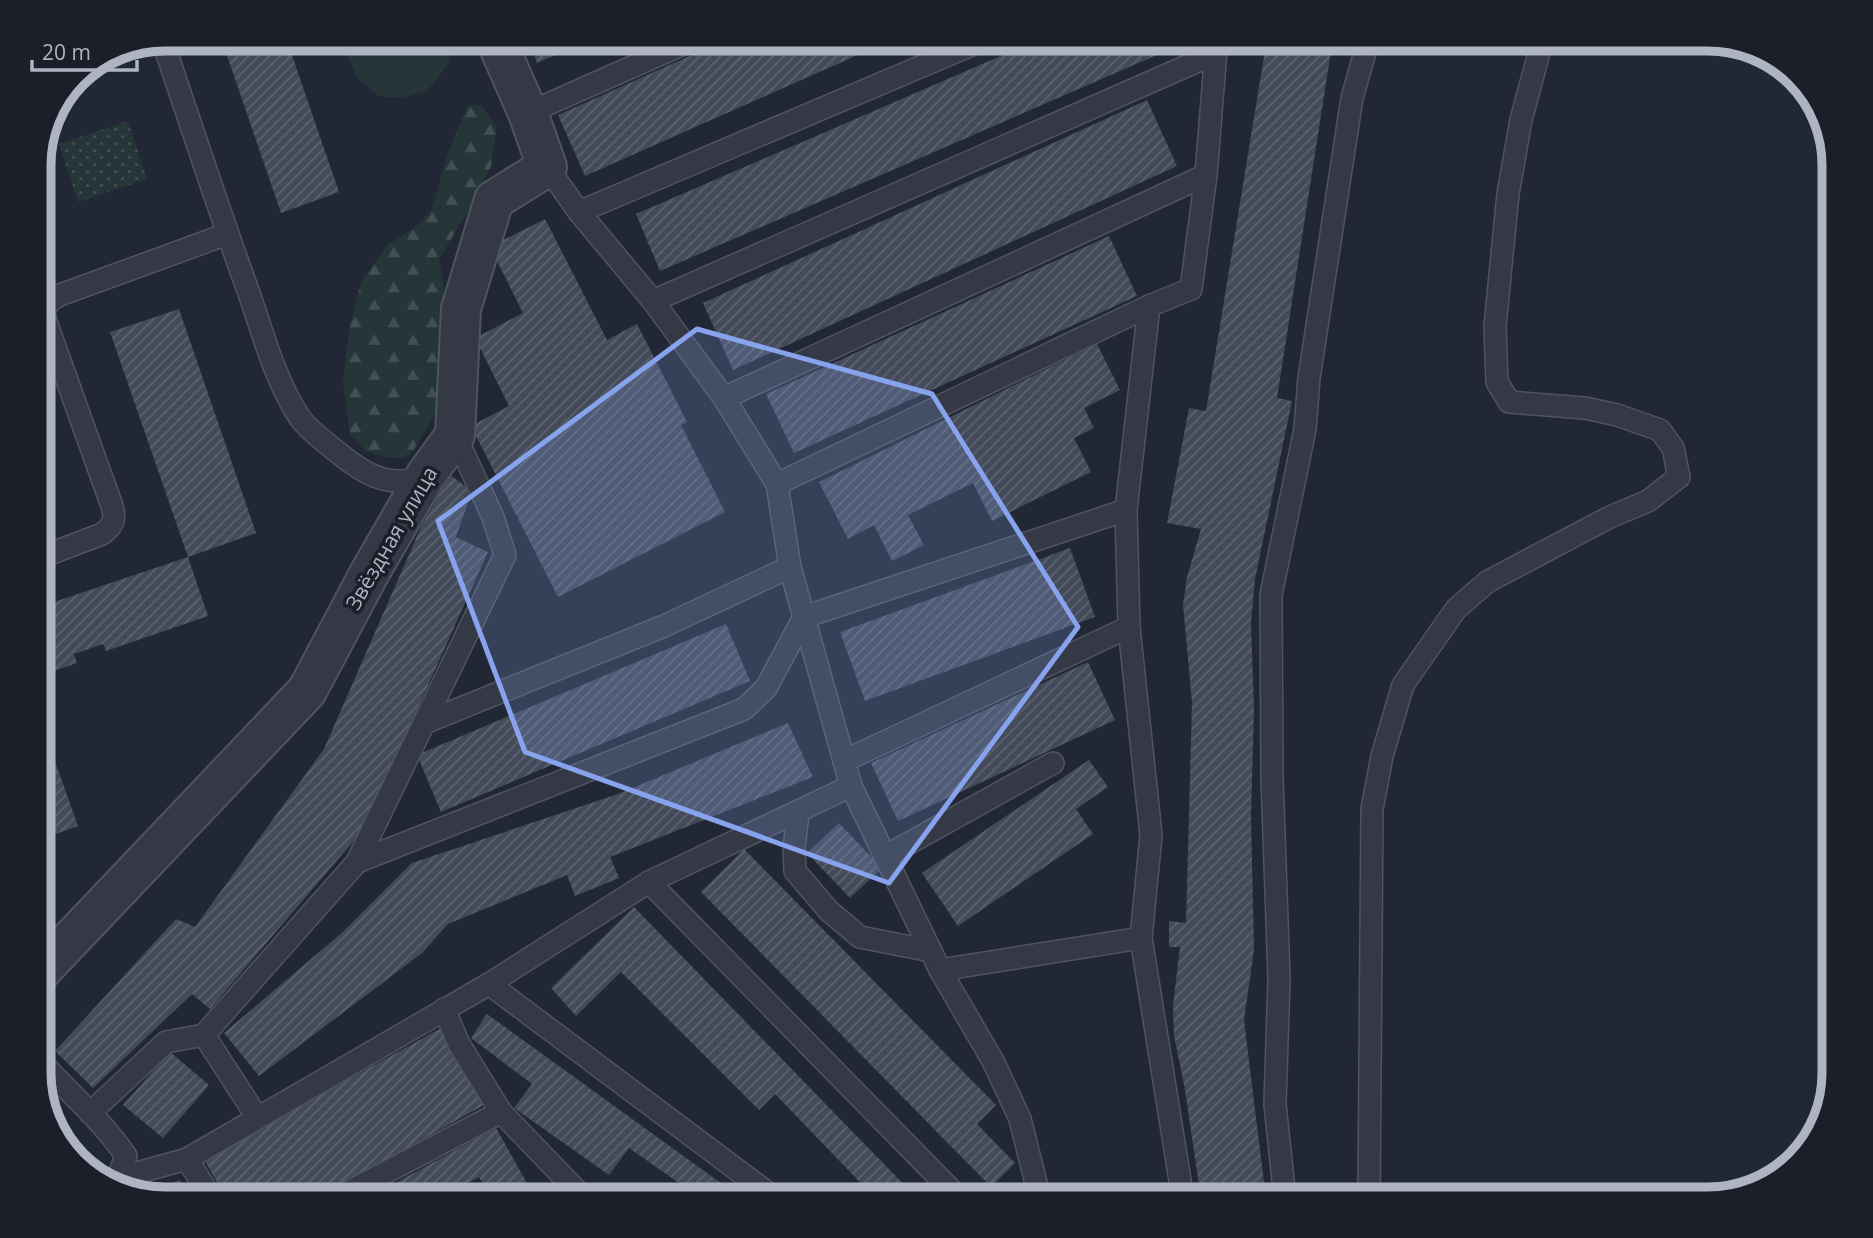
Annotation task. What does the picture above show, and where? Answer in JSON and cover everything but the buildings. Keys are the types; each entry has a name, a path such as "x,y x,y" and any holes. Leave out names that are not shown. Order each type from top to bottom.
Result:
{"street":[{"path":"455,435 461,309 494,200 547,167 528,113 501,51"},
{"name":"Звёздная улица","path":"51,959 307,691 369,573 426,475 455,435"}],"lane":[{"path":"166,51 227,234 285,393 302,421 368,475 410,482 426,475"},
{"path":"528,113 668,51"},
{"path":"579,212 957,51"},
{"path":"653,300 1204,51"},
{"path":"777,485 1149,306 1191,289 1206,175 1215,51"},
{"path":"1284,1187 1275,1104 1279,978 1272,777 1271,595 1305,429 1309,379 1352,99 1365,51"},
{"path":"1369,1187 1372,809 1382,756 1403,685 1455,609 1487,582 1610,517 1648,501 1679,477 1673,448 1660,430 1617,415 1585,408 1509,402 1497,382 1495,326 1508,194 1521,120 1540,51"},
{"path":"547,167 579,212 653,300 724,398 777,485 790,567 851,786 936,960 993,1062 1020,1119 1037,1187"},
{"path":"724,398 1206,175"},
{"path":"51,300 227,234"},
{"path":"1149,306 1126,510 1129,627 1151,835 1141,939 1181,1187"},
{"path":"51,336 112,506 114,520 111,528 102,534 51,553"},
{"path":"90,1113 166,1042 204,1035 357,862 505,555 494,517 455,435"},
{"path":"357,862 744,709 766,688 804,617 1126,510"},
{"path":"424,723 664,626 790,567"},
{"path":"844,761 1129,627"},
{"path":"886,856 1054,763"},
{"path":"122,1179 187,1159 257,1116 489,984 649,882 851,786"},
{"path":"798,813 794,848 795,870 829,911 860,937 936,960 1141,939"},
{"path":"649,882 948,1187"},
{"path":"489,984 760,1187"},
{"path":"444,1009 459,1044 500,1112 573,1187"},
{"path":"204,1035 257,1116"},
{"path":"51,1072 110,1132 126,1156 117,1177"},
{"path":"358,1187 500,1112"},
{"path":"187,1159 204,1187"}],"highlighted area":[{"path":"697,329 932,394 1078,627 889,883 525,752 438,521"}],"green space":[{"path":"346,51 451,51 447,66 427,91 401,98 378,96 357,78"},
{"path":"468,105 481,105 497,126 491,166 473,203 439,259 449,353 447,380 433,418 413,451 404,458 384,457 366,451 350,435 343,384 350,324 361,282 388,244 415,228 432,209 448,152"},
{"path":"128,121 147,179 78,202 59,144"}]}
